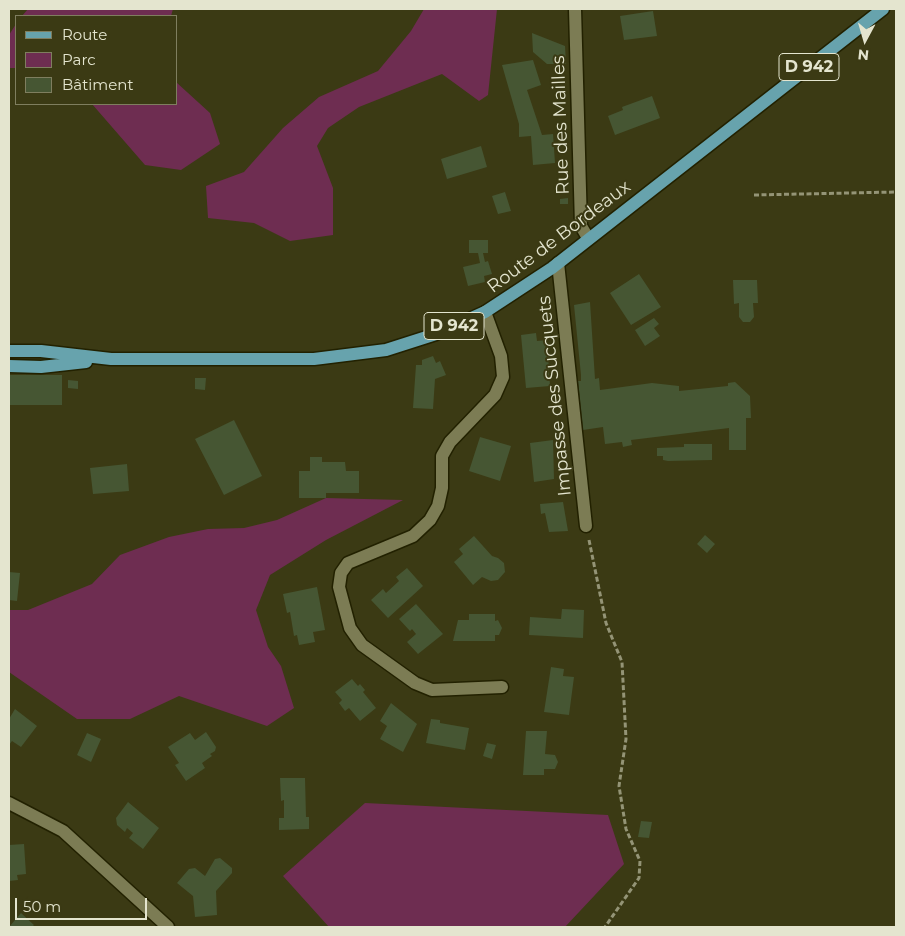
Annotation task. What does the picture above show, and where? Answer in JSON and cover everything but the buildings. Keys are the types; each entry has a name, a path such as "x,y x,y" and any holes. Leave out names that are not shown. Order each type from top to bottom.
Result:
{"main road":[{"name":"Route de Bordeaux","path":"9,351 41,351 111,359 280,360 354,356 412,342 485,312 558,263 883,9"},
{"path":"9,358 111,359"},
{"name":"Route de Bordeaux","path":"9,366 41,367 111,359"}],"street":[{"name":"Rue des Mailles","path":"575,9 581,226 588,238"},
{"name":"Impasse des Sucquets","path":"558,263 586,526"},
{"path":"485,312 501,356 503,377 495,395 450,442 442,456 442,488 438,506 430,520 414,536 348,563 341,573 339,587 350,628 362,645 415,683 432,690 502,687"},
{"path":"9,803 63,831 168,927"}],"path":[{"path":"754,195 896,192"},
{"path":"586,526 606,623 622,662 626,740 619,786 626,829 640,861 639,878 605,927"}],"green space":[{"path":"28,9 173,9 171,15 23,15"},
{"path":"424,9 497,9 488,95 479,101 442,74 359,107 328,128 317,146 333,188 333,235 290,241 254,223 208,218 206,186 244,172 283,128 319,97 378,71 411,31"},
{"path":"15,26 15,68 9,68 9,35"},
{"path":"178,84 210,113 220,144 181,170 145,165 93,105 178,105"},
{"path":"326,498 403,500 326,540 270,575 256,610 268,647 281,666 294,708 267,726 179,696 130,719 77,719 9,672 9,610 28,610 92,584 120,555 169,537 208,529 244,528 277,520"},
{"path":"365,803 608,815 624,864 565,927 329,927 283,876"}]}
